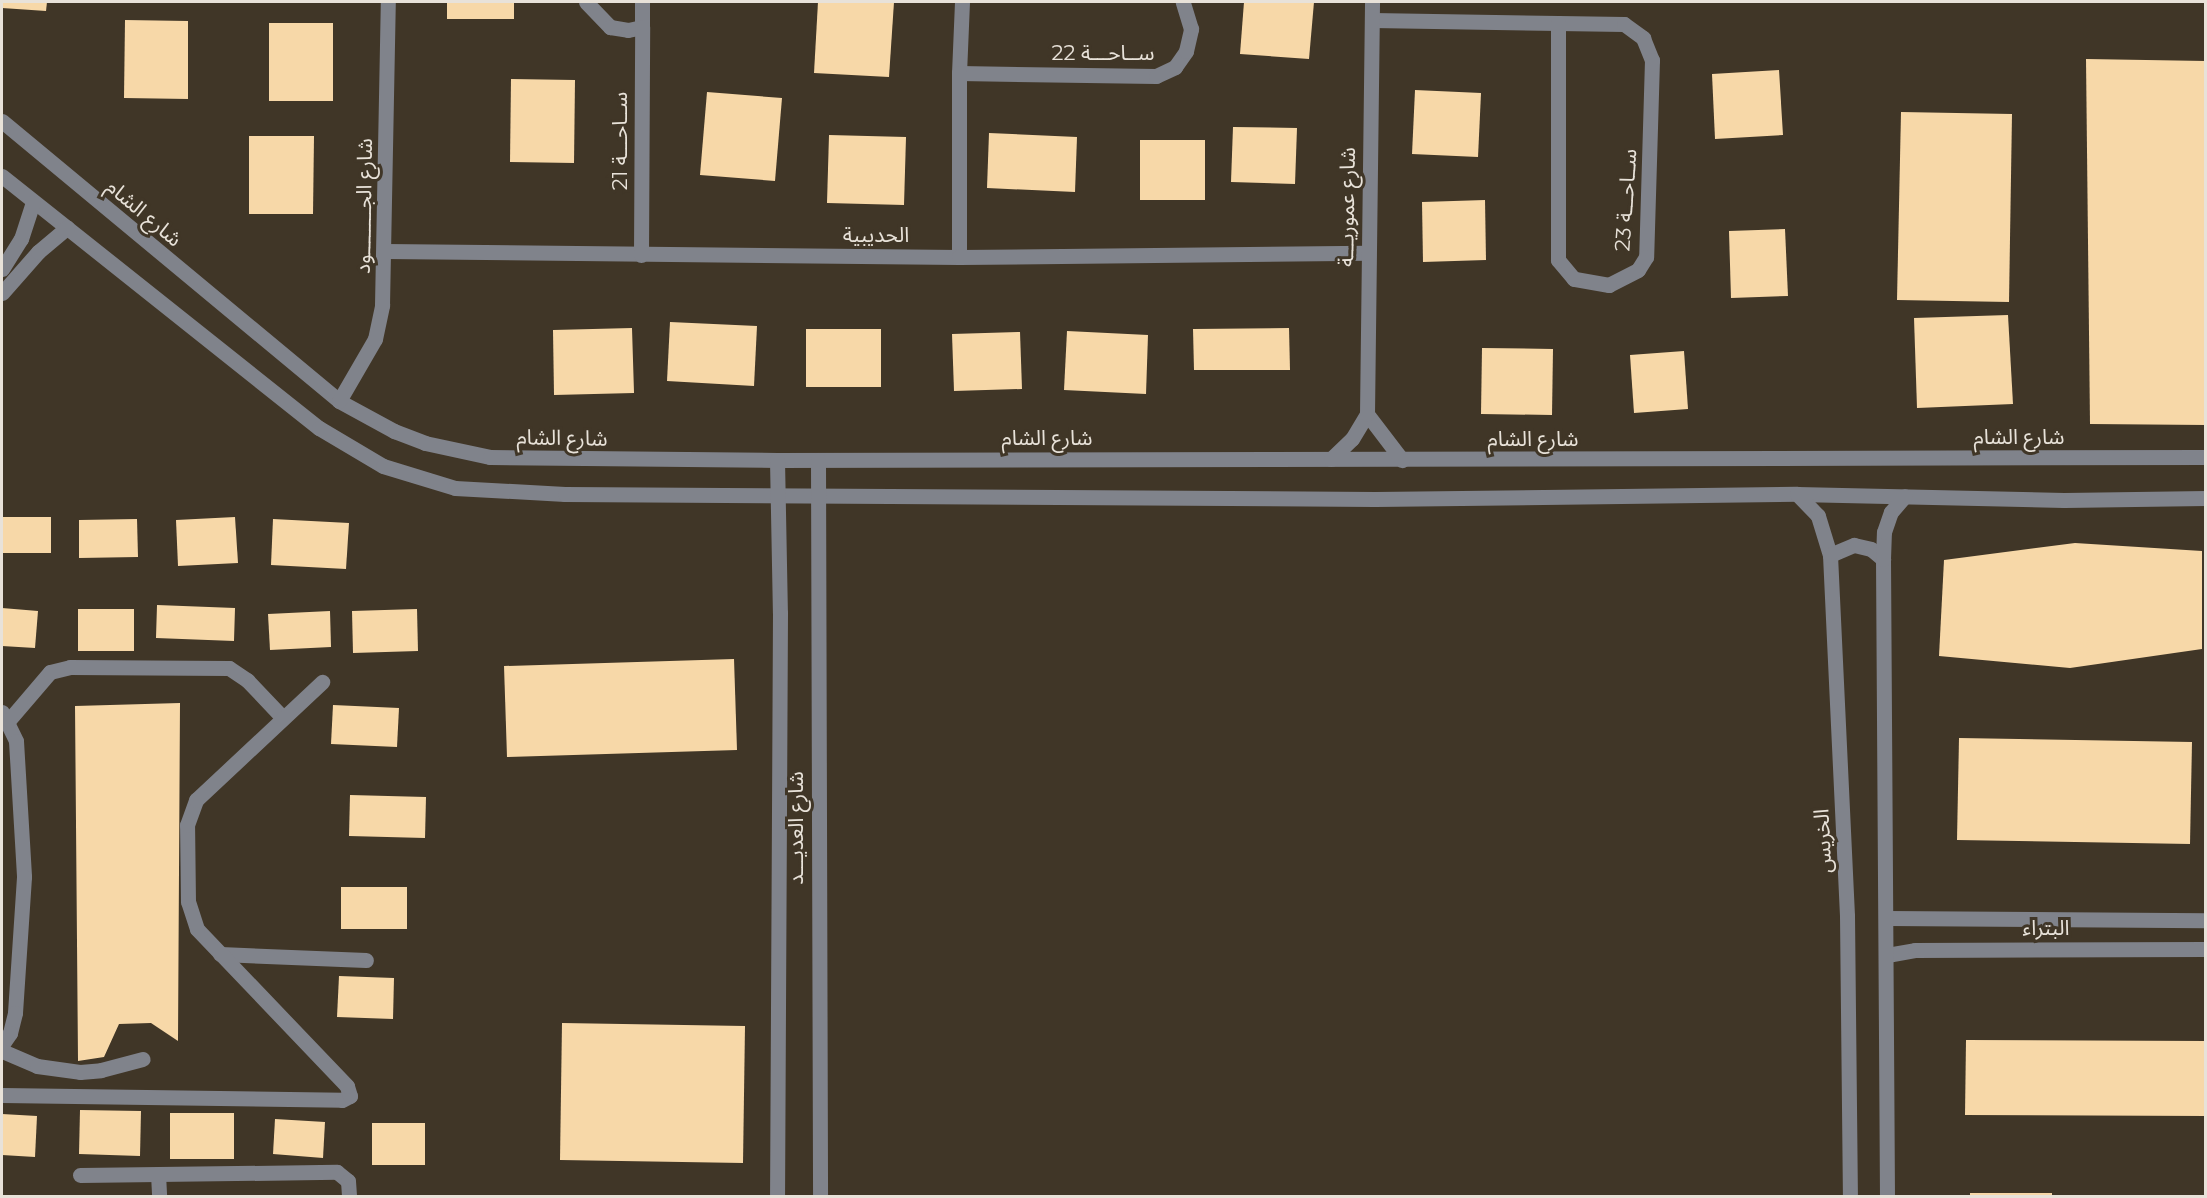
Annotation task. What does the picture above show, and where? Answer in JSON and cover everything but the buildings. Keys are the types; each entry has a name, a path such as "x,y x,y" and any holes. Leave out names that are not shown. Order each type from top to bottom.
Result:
{"street":[{"name":"شارع الجــــــــود","path":"339,401 375,339 385,251 388,2"},
{"path":"586,2 610,27 628,30 642,27"},
{"name":"ســاحـــة 21","path":"641,255 642,2"},
{"path":"959,257 959,73 962,2"},
{"name":"ســاحـــة 22","path":"959,73 1167,73 1175,67 1190,39 1190,16 1184,2"},
{"name":"شارع عموريـــة","path":"1331,459 1352,439 1366,414 1372,2"},
{"name":"ســاحـــة 23","path":"1372,20 1624,24 1643,38 1652,60 1646,257 1638,270 1609,285 1574,279 1558,260 1558,23"},
{"name":"شارع الشام","path":"2,121 339,401 394,431 425,443 490,457 777,460 2205,457"},
{"path":"2,176 319,428 359,454 404,474 481,491 1387,499 1797,494 2205,498"},
{"path":"2,269 21,239 33,202"},
{"path":"2,293 38,252 67,228"},
{"name":"الحديبية","path":"385,251 959,257 1367,253"},
{"path":"1366,414 1402,460"},
{"name":"شارع العديـــد","path":"777,460 777,1197"},
{"name":"شارع العديـــد","path":"818,460 820,1197"},
{"name":"الخريس","path":"1797,494 1818,516 1830,555 1847,916 1850,1197"},
{"path":"1887,1197 1883,559 1884,532 1891,512 1905,496"},
{"path":"1830,555 1854,545 1872,549 1883,559"},
{"path":"2,1045 10,1033 15,1013 24,900 20,775 14,731 5,716 50,672 70,667 229,668 247,680 284,718"},
{"path":"2,1095 347,1099 350,1096 347,1086 197,929 189,911 190,811 196,800 322,682"},
{"name":"البتراء","path":"1887,918 2205,920"},
{"name":"البتراء","path":"1887,955 1915,950 2205,949"},
{"path":"220,954 366,960"},
{"path":"2,1051 37,1066 69,1071 101,1070 143,1059"},
{"path":"80,1175 337,1172 348,1181 350,1197"},
{"path":"158,1174 159,1197"}]}
